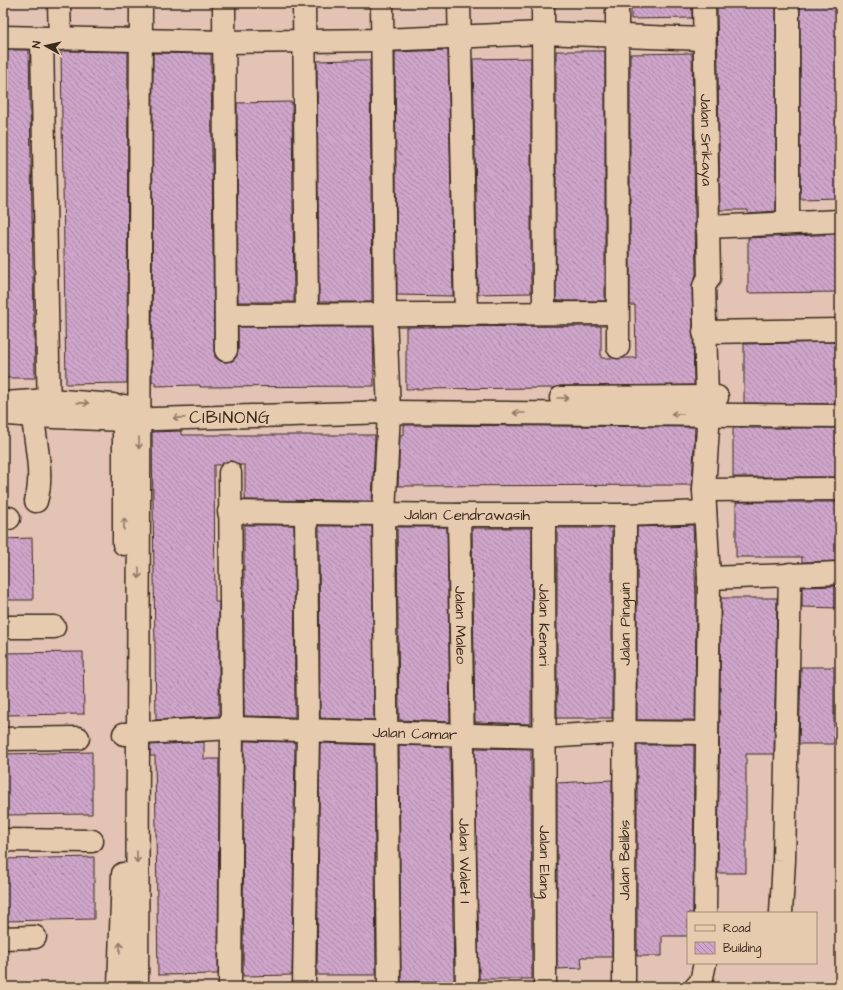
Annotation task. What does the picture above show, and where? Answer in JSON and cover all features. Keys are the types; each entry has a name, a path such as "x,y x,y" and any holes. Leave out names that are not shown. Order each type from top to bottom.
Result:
{"street":[{"path":"36,501 39,492 44,411 51,39 59,3"},
{"path":"137,987 131,734 131,412 141,3"},
{"path":"224,3 226,350"},
{"path":"304,3 307,315"},
{"path":"382,3 385,314 389,406 384,514 388,732 388,987"},
{"path":"459,3 466,314"},
{"path":"542,3 544,313"},
{"path":"617,3 618,347"},
{"name":"Jalan Srikaya","path":"704,3 703,39 709,278 704,286 710,325 711,410 704,490 708,578 705,912"},
{"path":"788,3 788,222"},
{"path":"3,37 225,42 383,40 543,33 703,39"},
{"path":"707,227 788,222 840,221"},
{"path":"226,315 617,313"},
{"path":"710,325 840,316"},
{"path":"710,325 840,330"},
{"path":"3,404 5,402 44,411"},
{"path":"3,410 9,414 44,411 131,412 389,406 711,410 840,416"},
{"path":"230,473 229,512 232,728 230,987"},
{"path":"704,490 840,488"},
{"name":"Jalan Cendrawasih","path":"229,512 459,515 625,515 705,512"},
{"path":"304,987 308,731 306,514"},
{"name":"Jalan Kenari","path":"544,514 545,737"},
{"name":"Jalan Maleo","path":"459,515 464,735"},
{"name":"Jalan Pinguin","path":"623,732 625,515"},
{"path":"708,578 840,573"},
{"path":"781,912 784,860 790,574"},
{"path":"3,627 54,627"},
{"name":"Jalan Camar","path":"131,734 232,728 545,737 623,732 706,733"},
{"name":"Jalan Belibis","path":"623,732 624,987"},
{"path":"119,987 124,829 131,734"},
{"name":"Jalan Walet I","path":"464,735 467,987"},
{"name":"Jalan Elang","path":"545,737 545,987"},
{"path":"3,738 78,738"},
{"path":"3,840 92,841"},
{"path":"3,938 35,937"},
{"path":"696,987 701,982 705,964"}],"building":[{"path":"631,3 692,3 692,18 631,19"},
{"path":"717,3 776,3 776,211 748,213 748,210 720,210"},
{"path":"840,3 840,198 800,199 800,4"},
{"path":"3,50 29,50 35,378 5,378 3,263"},
{"path":"448,50 453,296 397,295 395,52"},
{"path":"61,51 128,52 127,383 66,384"},
{"path":"556,51 605,51 605,301 556,301"},
{"path":"153,53 211,54 215,357 220,361 226,362 233,361 237,356 238,327 373,327 374,386 200,387 200,385 155,386 155,382 152,382"},
{"path":"692,53 696,275 692,286 694,385 406,389 406,327 601,326 601,358 636,358 635,305 630,305 630,54"},
{"path":"531,58 531,293 478,294 473,59"},
{"path":"370,60 372,302 319,302 317,61"},
{"path":"292,102 294,302 238,302 237,103"},
{"path":"840,234 840,292 748,293 748,238"},
{"path":"840,342 840,404 744,403 744,344"},
{"path":"404,425 695,427 692,485 398,486 400,435 404,435"},
{"path":"733,428 840,428 840,477 733,477"},
{"path":"181,431 181,435 375,435 372,501 245,500 245,465 239,465 230,461 221,465 214,465 215,602 219,602 219,716 156,720 152,432"},
{"path":"736,502 840,502 840,561 802,562 802,557 736,557"},
{"path":"244,525 294,525 295,717 244,716"},
{"path":"693,525 696,598 695,720 637,720 637,527"},
{"path":"319,526 372,526 374,720 320,718"},
{"path":"397,527 447,527 450,722 399,720"},
{"path":"472,528 532,528 531,724 475,722"},
{"path":"557,528 612,528 612,718 557,718"},
{"path":"32,538 33,600 3,600 3,539"},
{"path":"839,586 839,608 802,607 802,587"},
{"path":"721,598 777,598 774,754 746,754 746,873 718,873"},
{"path":"83,652 84,714 3,715 3,653"},
{"path":"801,667 834,667 834,744 799,744"},
{"path":"244,741 295,742 292,975 243,976"},
{"path":"204,742 204,759 219,759 218,974 158,975 155,756 150,756 150,745"},
{"path":"320,743 374,745 376,975 317,975"},
{"path":"399,745 450,747 454,981 401,982"},
{"path":"637,745 694,745 693,912 687,912 687,936 662,936 662,956 637,956"},
{"path":"475,748 531,749 532,979 479,979"},
{"path":"92,752 92,814 3,815 3,754"},
{"path":"612,780 612,957 581,957 582,968 557,969 557,783"},
{"path":"94,857 94,919 3,921 3,859"}],"district":[{"name":"CIBINONG","path":"230,417"}]}
